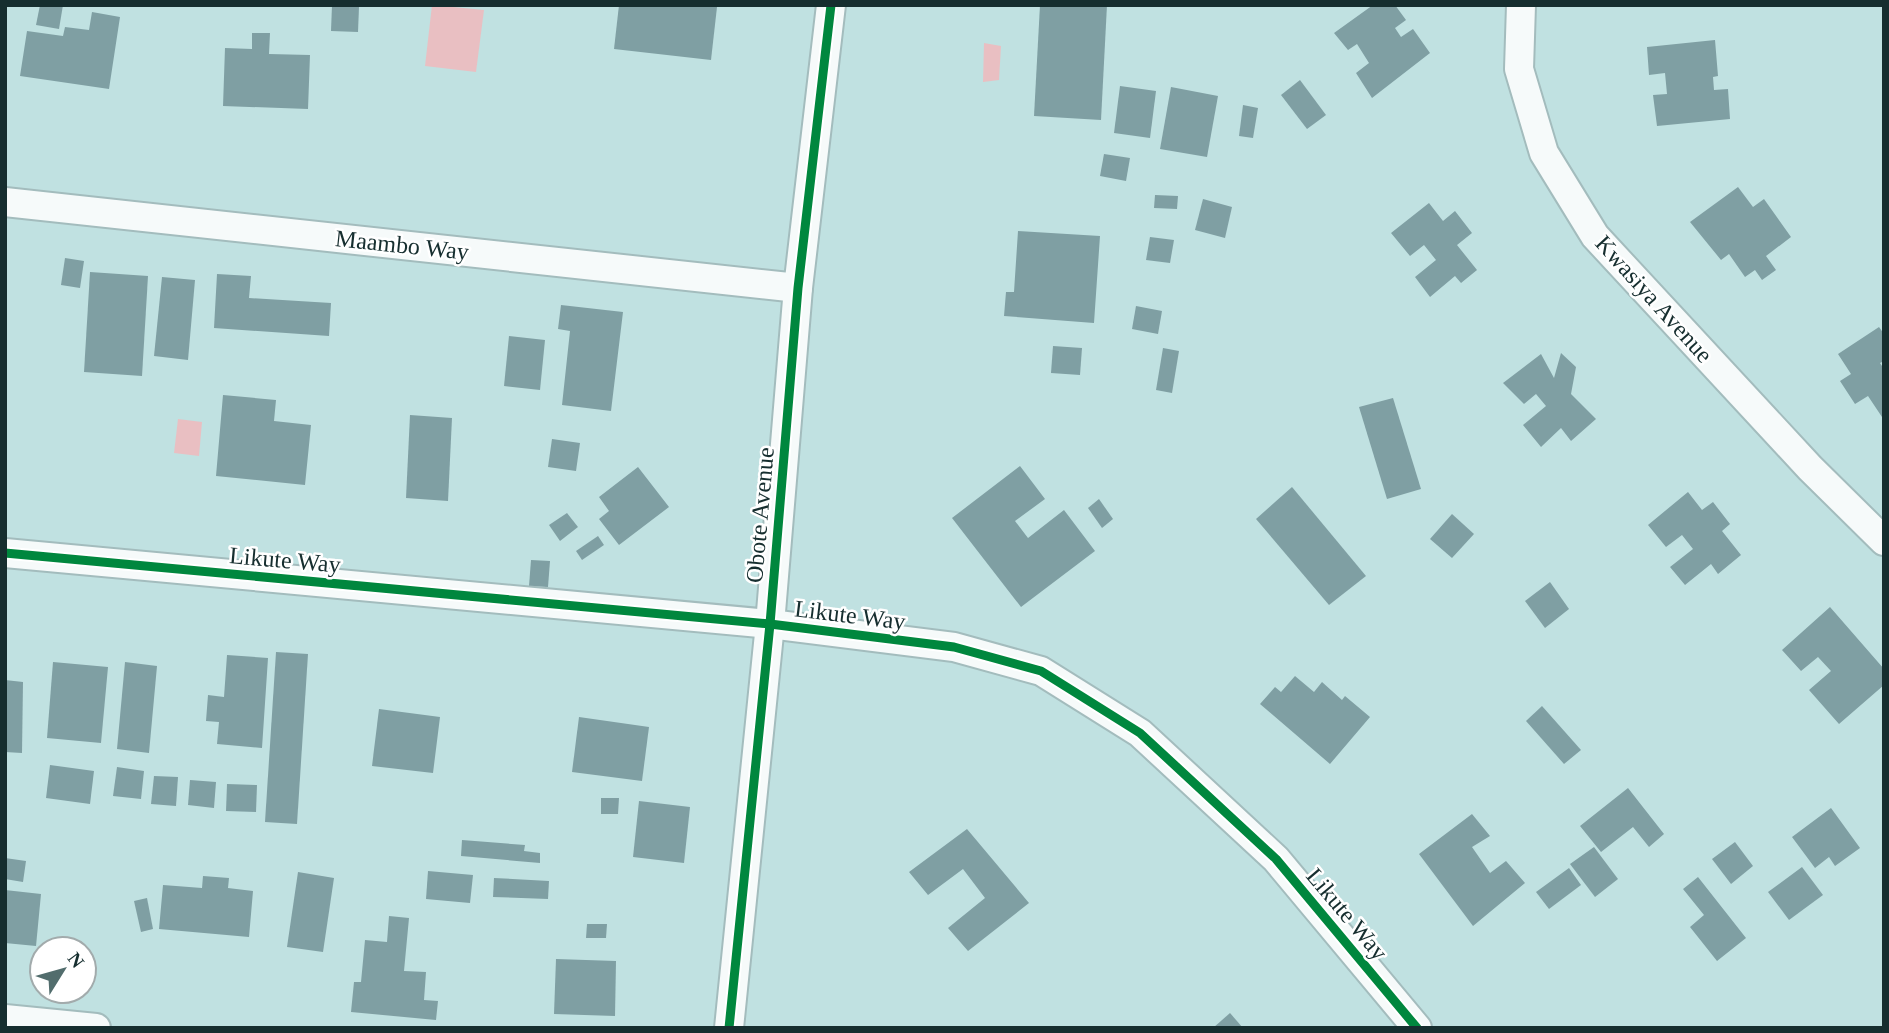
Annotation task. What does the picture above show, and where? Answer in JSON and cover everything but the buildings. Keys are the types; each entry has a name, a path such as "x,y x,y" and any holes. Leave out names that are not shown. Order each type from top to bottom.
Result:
{"street":[{"name":"Obote Avenue","path":"729,1028 769,624 798,288 831,5"},
{"name":"Kwasiya Avenue","path":"1521,5 1519,69 1544,153 1595,236 1800,458 1884,541"},
{"name":"Maambo Way","path":"5,202 798,288"},
{"name":"Likute Way","path":"5,553 769,624 954,647 1041,671 1140,733 1276,859 1417,1028"},
{"path":"5,1019 96,1028"}],"shaded area":[{"path":"432,5 484,10 476,72 425,66"},
{"path":"984,43 1001,46 999,80 983,82"},
{"path":"178,419 202,422 199,456 174,453"}],"cycle path":[{"path":"729,1028 770,624 798,288 831,5"},
{"path":"5,553 770,624 954,647 1041,671 1140,733 1276,859 1417,1028"}]}
